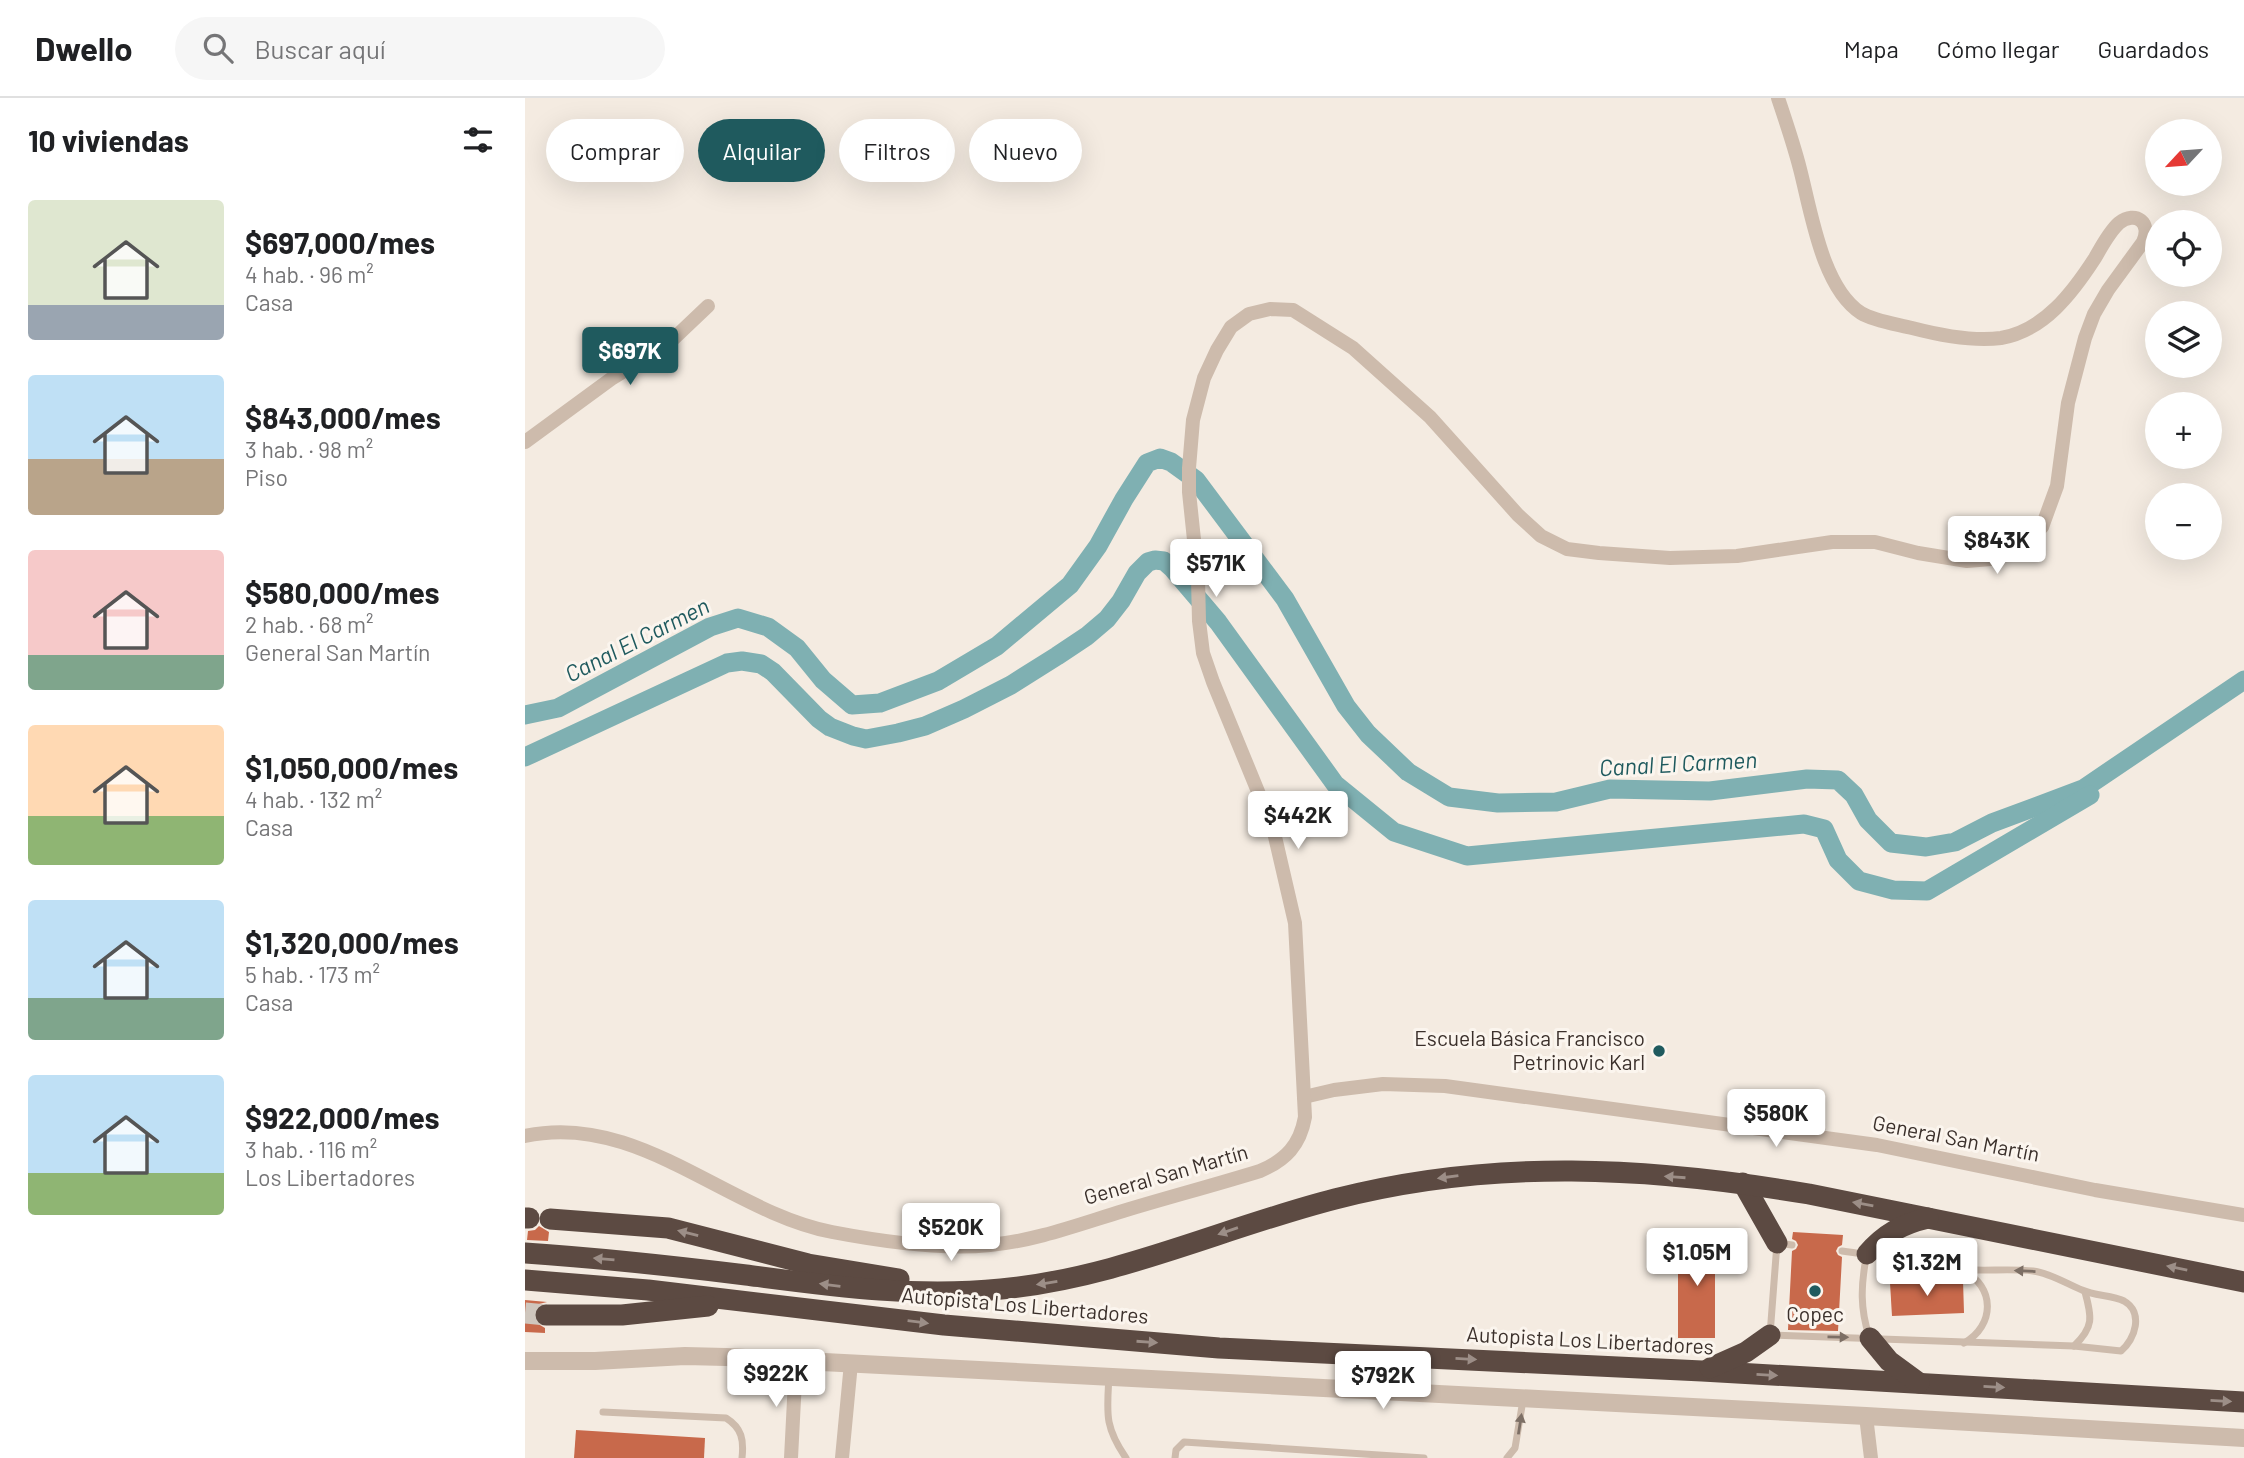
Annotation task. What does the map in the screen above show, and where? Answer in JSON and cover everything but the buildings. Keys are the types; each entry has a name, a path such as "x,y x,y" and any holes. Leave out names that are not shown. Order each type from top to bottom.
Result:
{"highway":[{"name":"Autopista Los Libertadores","path":"525,1253 639,1262 885,1291 942,1293 1000,1289 1065,1280 1114,1269 1293,1211 1373,1190 1445,1177 1514,1171 1572,1171 1743,1183 1930,1217 2244,1282"},
{"path":"1743,1183 1785,1244"},
{"path":"1867,1254 1893,1230 1930,1217"},
{"name":"Autopista Los Libertadores","path":"535,1219 668,1228 834,1269 923,1283 1000,1289"},
{"name":"Autopista Los Libertadores","path":"525,1280 648,1290 958,1327 1219,1348 1702,1371 2244,1402"},
{"name":"Autopista Los Libertadores","path":"546,1315 613,1315 767,1303"},
{"path":"1702,1371 1732,1360 1770,1335"},
{"path":"1870,1338 1889,1361 1919,1383"}],"street":[{"path":"1304,1097 1296,923 1273,828 1210,673 1203,653 1199,621 1198,578 1189,492 1193,420 1204,378 1231,327 1249,314 1270,309 1293,310 1353,348 1430,417 1518,515 1541,536 1567,549 1670,558 1737,556 1832,542 1875,542 1967,561 1991,559 2017,548 2042,527 2057,486 2068,403 2085,338 2094,314 2108,290 2143,242 2147,233 2145,226 2141,220 2134,218 2119,224 2107,237 2073,290 2050,313 2027,329 2001,338 1945,337 1862,313 1844,297 1831,276 1821,249 1793,141 1778,98"},
{"path":"525,442 611,379 668,344 709,306"},
{"name":"General San Martín","path":"525,1136 573,1132 614,1140 659,1157 775,1215 832,1232 915,1243 971,1246 1030,1238 1272,1166 1286,1157 1300,1138 1305,1117 1304,1097 1383,1084 1445,1086 1877,1145 2095,1189 2244,1215"},
{"path":"525,1361 595,1361 685,1356 851,1363 2244,1438"},
{"path":"791,1458 796,1361"},
{"path":"842,1458 851,1363"},
{"path":"1866,1416 1871,1458"}],"lane":[{"path":"1785,1244 1770,1335 2074,1346 2121,1351 2134,1334 2135,1319 2124,1301 2085,1292 2035,1271 1960,1270 1842,1251"},
{"path":"1867,1254 1863,1273 1862,1315 1870,1338"},
{"path":"1960,1270 1975,1279 1985,1294 1987,1303 1982,1328 1963,1344"},
{"path":"2074,1346 2085,1335 2091,1322 2085,1292"},
{"path":"1109,1376 1107,1418 1112,1434 1126,1458"},
{"path":"1507,1458 1515,1448 1523,1399"},
{"path":"603,1412 726,1418 733,1422 743,1437 742,1458"},
{"path":"1175,1458 1176,1450 1184,1443 1424,1458"},
{"path":"1515,1448 1519,1458"}],"waterway":[{"name":"Canal El Carmen","path":"525,715 558,708 710,627 738,618 768,627 797,648 823,680 852,705 880,703 938,681 997,646 1070,585 1098,546 1147,463 1160,458 1171,462 1196,480 1285,599 1346,706 1368,734 1408,772 1449,797 1498,803 1556,802 1610,789 1710,791 1807,779 1838,780 1854,795 1868,820 1891,843 1926,847 1955,842 1992,823 2083,789 2244,680"},
{"path":"525,757 727,663 742,661 761,664 773,672 819,719 830,727 853,736 866,739 925,726 1011,685 1087,636 1107,619 1137,573 1148,562 1155,560 1164,561 1173,569 1218,622 1335,784 1394,832 1467,856 1804,824 1824,829 1838,860 1859,881 1893,890 1927,891 2090,795"}],"tunnel":[{"path":"525,1313 546,1315"}],"place":[{"name":"Escuela Básica Francisco Petrinovic Karl","path":"1659,1051"},
{"name":"Copec","path":"1815,1291"}]}
